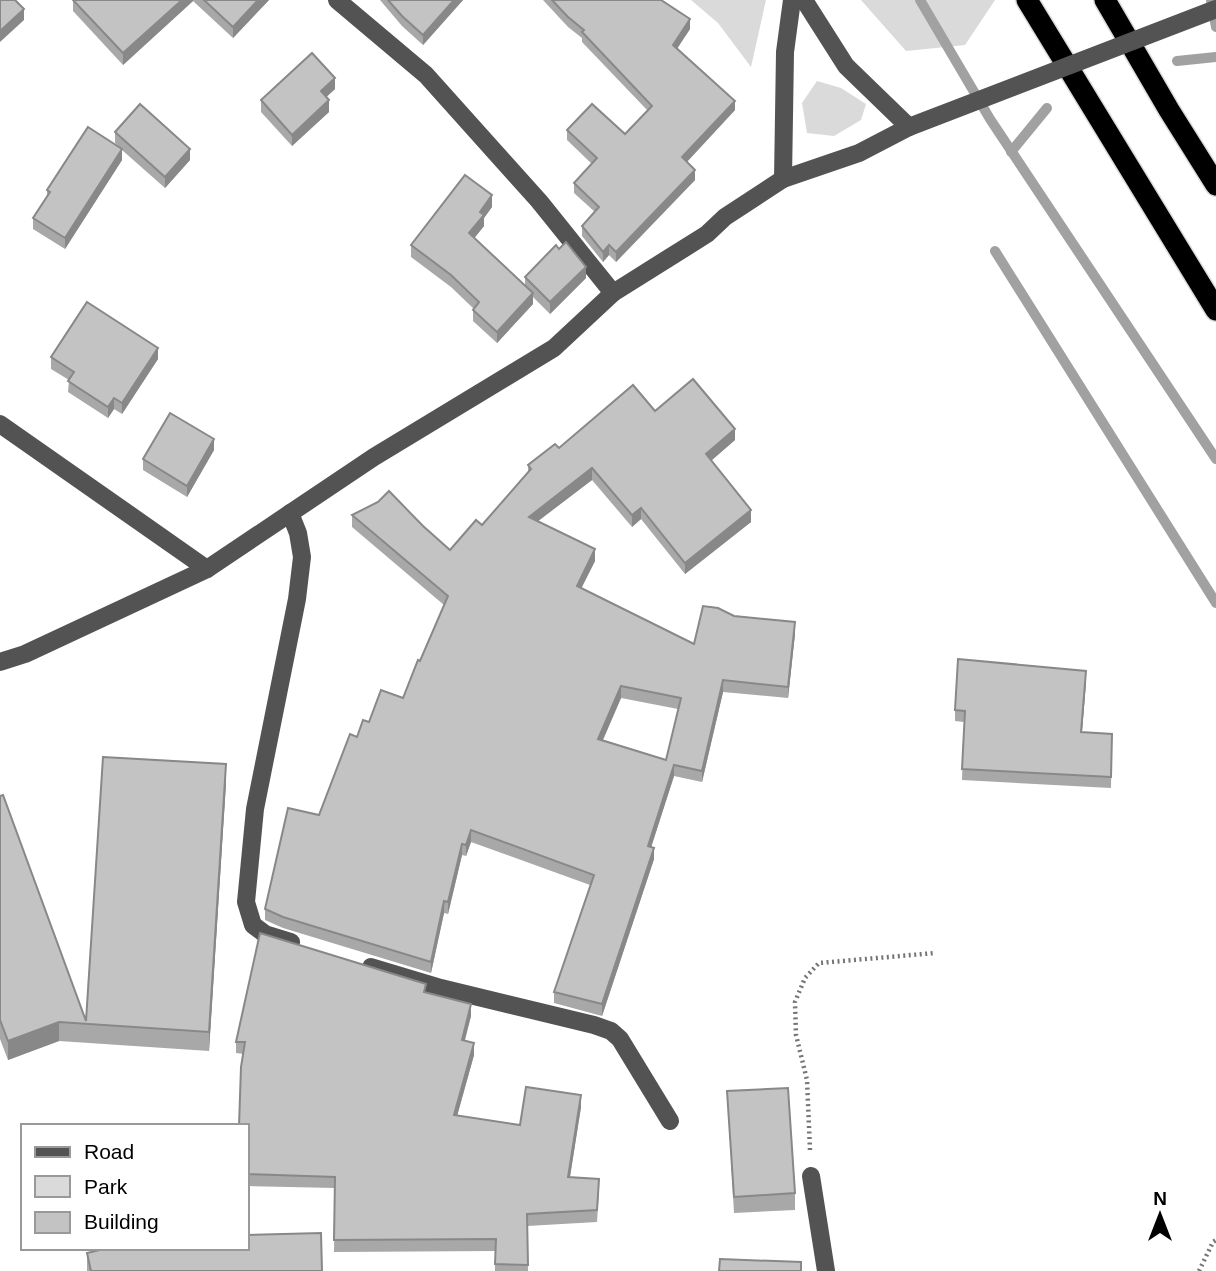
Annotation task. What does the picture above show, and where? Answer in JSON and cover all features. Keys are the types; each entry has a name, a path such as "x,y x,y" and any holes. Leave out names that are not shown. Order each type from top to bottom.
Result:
{"highway":[{"path":"1027,0 1216,310"},
{"path":"1105,0 1216,185"}],"street":[{"path":"337,0 426,75 539,201 613,293"},
{"path":"783,179 785,52 792,0"},
{"path":"804,0 846,66 909,127"},
{"path":"0,662 25,654 207,569 373,457 554,348 613,293 783,179 859,153 909,127 1216,9"},
{"path":"0,424 207,569"},
{"path":"290,513 298,533 302,557 299,589 255,809 246,902 253,925 265,934 304,946"},
{"path":"354,962 441,988 611,1031 628,1050 670,1121"},
{"path":"811,1176 826,1271"}],"path":[{"path":"811,1176 807,1080 796,1035 795,1013 795,1002 805,978 819,963 935,953"},
{"path":"1199,1271 1216,1240"}],"green space":[{"path":"691,0 766,0 751,67 718,23"},
{"path":"861,0 995,0 965,45 906,51"},
{"path":"817,81 841,88 866,104 861,120 834,136 807,133 802,103"}],"building":[{"path":"0,0 15,0 24,9 0,31"},
{"path":"73,0 182,0 123,53"},
{"path":"204,0 258,0 233,27"},
{"path":"388,0 454,0 423,35"},
{"path":"552,0 661,0 690,19 673,45 735,101 682,157 695,170 616,252 609,245 603,252 582,226 599,207 574,183 597,158 567,130 592,104 625,134 652,106 582,32 584,30"},
{"path":"312,53 335,78 321,91 329,100 292,135 261,100"},
{"path":"140,104 190,149 165,177 115,132"},
{"path":"88,127 122,149 65,238 33,218 50,192 47,190"},
{"path":"465,175 492,195 480,212 484,215 469,233 533,293 497,332 473,310 479,302 451,275 411,245"},
{"path":"566,242 586,267 550,302 525,277 556,245 559,249"},
{"path":"87,302 158,348 122,403 114,398 108,407 68,381 74,372 51,357"},
{"path":"693,379 735,429 706,454 751,510 685,563 641,508 632,515 592,468 529,517 595,549 577,586 694,644 703,606 718,608 734,616 795,622 788,687 723,680 702,771 674,765 648,846 654,848 602,1004 554,992 594,875 471,830 466,845 462,844 448,902 444,901 431,962 283,917 265,909 288,808 319,815 350,734 357,737 363,720 369,722 381,690 403,698 448,596 352,515 378,502 389,491 450,550 476,520 482,525 531,469 528,465 555,444 559,448 633,385 655,411","holes":["621,686 681,698 666,760 598,739"]},
{"path":"170,413 214,439 187,486 143,459"},
{"path":"958,659 1086,671 1081,732 1112,734 1111,777 962,769 965,711 955,710"},
{"path":"103,757 226,764 209,1032 59,1022 8,1041 0,1020 0,796 3,795 86,1021"},
{"path":"260,933 426,984 424,992 471,1004 462,1040 474,1043 454,1115 520,1125 526,1087 581,1095 568,1177 599,1179 597,1210 527,1214 528,1265 495,1264 496,1239 334,1240 335,1177 248,1174 248,1124 239,1124 241,1067 245,1042 236,1042"},
{"path":"788,1088 795,1193 734,1197 727,1091"},
{"path":"321,1233 322,1271 91,1271 87,1253 100,1250 248,1250 248,1235"},
{"path":"720,1259 801,1262 801,1271 719,1271"}],"waterway":[{"path":"920,0 990,119 1216,459"},
{"path":"1211,0 1216,27"},
{"path":"1177,61 1216,57"},
{"path":"1011,152 1047,108"},
{"path":"995,251 1216,603"}]}
